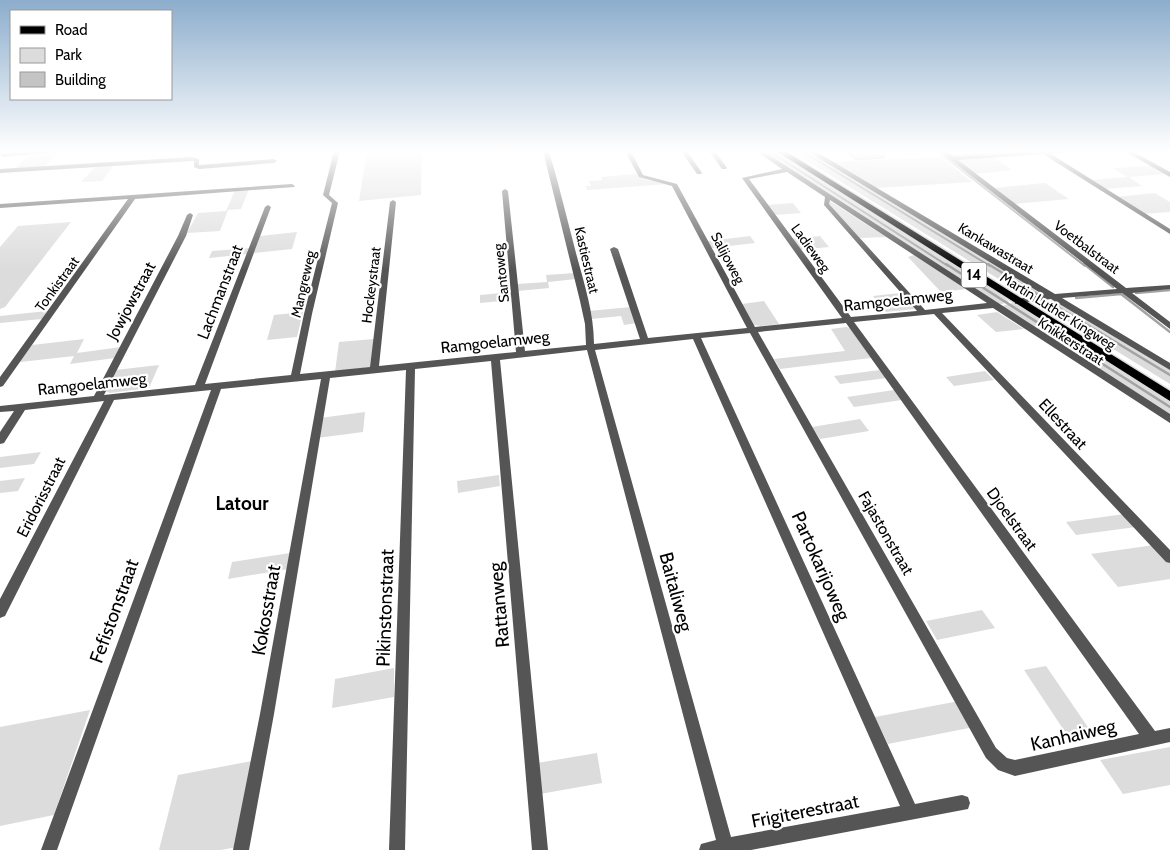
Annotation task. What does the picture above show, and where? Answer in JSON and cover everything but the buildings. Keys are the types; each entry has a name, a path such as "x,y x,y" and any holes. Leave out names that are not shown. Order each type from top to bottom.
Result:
{"main road":[{"name":"Martin Luther Kingweg","path":"844,191 1023,301 1170,388"},
{"name":"Martin Luther Kingweg","path":"850,191 1170,397"}],"street":[{"path":"0,206 225,191"},
{"name":"Mangreweg","path":"295,378 308,314 335,203 326,195 327,191"},
{"name":"Santoweg","path":"505,191 521,354"},
{"name":"Kastiestraat","path":"558,191 579,277 590,331 590,347"},
{"name":"Salijoweg","path":"678,191 752,330"},
{"name":"Ladieweg","path":"754,191 848,320"},
{"name":"Knikkerstraat","path":"818,191 1170,419"},
{"name":"Kankawastraat","path":"877,191 1170,366"},
{"name":"Voetbalstraat","path":"993,191 1170,326"},
{"path":"1104,191 1170,232"},
{"name":"Tonkistraat","path":"0,384 133,197"},
{"path":"828,197 826,204 923,312"},
{"name":"Hockeystraat","path":"374,370 393,202"},
{"name":"Lachmanstraat","path":"199,388 268,207"},
{"name":"Jowjowstraat","path":"97,399 182,236 190,215"},
{"path":"614,249 645,341"},
{"path":"1023,301 1170,286"},
{"name":"Ramgoelamweg","path":"0,409 994,305"},
{"name":"Ellestraat","path":"936,311 1170,558"},
{"name":"Djoelstraat","path":"848,320 1151,738"},
{"name":"Fajastonstraat","path":"752,330 991,752"},
{"name":"Partokarijoweg","path":"696,336 911,812"},
{"name":"Baitaliweg","path":"590,347 726,847"},
{"name":"Rattanweg","path":"495,357 540,850"},
{"name":"Pikinstonstraat","path":"397,850 411,366"},
{"name":"Kokosstraat","path":"241,850 269,704 326,375"},
{"name":"Fefistonstraat","path":"49,850 217,386"},
{"name":"Eridorisstraat","path":"0,612 111,397"},
{"path":"0,440 22,406"},
{"name":"Kanhaiweg","path":"991,752 1002,765 1015,768 1170,735"},
{"name":"Frigiterestraat","path":"707,850 962,803"}],"green space":[{"path":"235,191 248,191 241,209 228,210 220,231 187,233 198,213 226,211"},
{"path":"361,191 421,191 421,195 359,201"},
{"path":"823,191 839,191 1002,294 1009,302 998,305"},
{"path":"855,191 873,191 1045,294 1044,296 1037,297 1023,294"},
{"path":"996,191 1056,191 1069,199 1014,204"},
{"path":"1155,193 1170,202 1170,212 1142,214 1115,197"},
{"path":"830,201 886,237 860,238 828,204"},
{"path":"793,203 801,213 774,215 766,205"},
{"path":"71,222 5,307 0,309 0,247 18,226"},
{"path":"297,232 292,249 254,253 260,236"},
{"path":"750,236 755,243 712,248 708,241"},
{"path":"820,236 829,247 798,250 790,239"},
{"path":"251,248 248,254 209,258 212,251"},
{"path":"914,255 966,289 941,292 908,257"},
{"path":"575,273 576,279 548,282 549,288 518,291 517,284 547,282 546,275"},
{"path":"512,292 514,300 480,303 480,295"},
{"path":"900,293 915,309 886,312 873,296"},
{"path":"1053,300 1170,369 1170,384 1048,309 1045,302"},
{"path":"764,301 779,324 753,325 742,304"},
{"path":"1012,303 1021,306 1170,400 1170,416 1095,367 1097,365 1067,346 1059,344 1002,306"},
{"path":"631,307 637,323 624,325 621,316 591,319 589,311"},
{"path":"47,311 42,319 0,323 0,316"},
{"path":"303,312 297,337 267,340 274,315"},
{"path":"997,312 1024,329 996,332 977,315"},
{"path":"850,328 871,358 780,369 774,359 845,351 831,329"},
{"path":"84,339 77,353 121,347 115,358 70,364 74,356 20,362 32,345"},
{"path":"374,339 370,367 335,372 339,342"},
{"path":"159,365 149,388 110,393 105,391 115,370"},
{"path":"880,370 887,378 840,384 834,376"},
{"path":"985,371 994,380 954,386 946,377"},
{"path":"894,390 902,400 854,407 847,397"},
{"path":"365,412 363,432 317,438 320,418"},
{"path":"860,419 869,431 820,439 812,427"},
{"path":"41,452 34,464 0,468 0,457"},
{"path":"499,475 500,486 458,493 457,481"},
{"path":"25,478 18,491 0,493 0,481"},
{"path":"1125,514 1136,527 1076,535 1066,522"},
{"path":"1154,545 1170,563 1170,579 1118,587 1091,554"},
{"path":"290,553 288,569 228,579 232,562"},
{"path":"982,610 995,628 937,640 926,621"},
{"path":"1046,666 1094,736 1071,741 1024,670"},
{"path":"394,668 394,697 332,708 335,679"},
{"path":"959,701 974,727 888,744 875,717"},
{"path":"90,710 54,815 0,826 0,727"},
{"path":"1170,747 1170,785 1123,794 1100,760"},
{"path":"597,753 602,783 540,794 537,763"},
{"path":"252,761 237,847 221,850 159,850 178,775"}],"waterway":[{"path":"831,191 948,266"},
{"path":"867,191 990,266"},
{"path":"988,191 1085,266"},
{"path":"946,264 1170,407"},
{"path":"988,264 1037,294"},
{"path":"1084,264 1113,287"},
{"path":"1136,293 1170,290"},
{"path":"1076,298 1121,294 1170,332"},
{"path":"1051,303 1170,375"}],"district":[{"name":"Latour","path":"242,503"}]}
